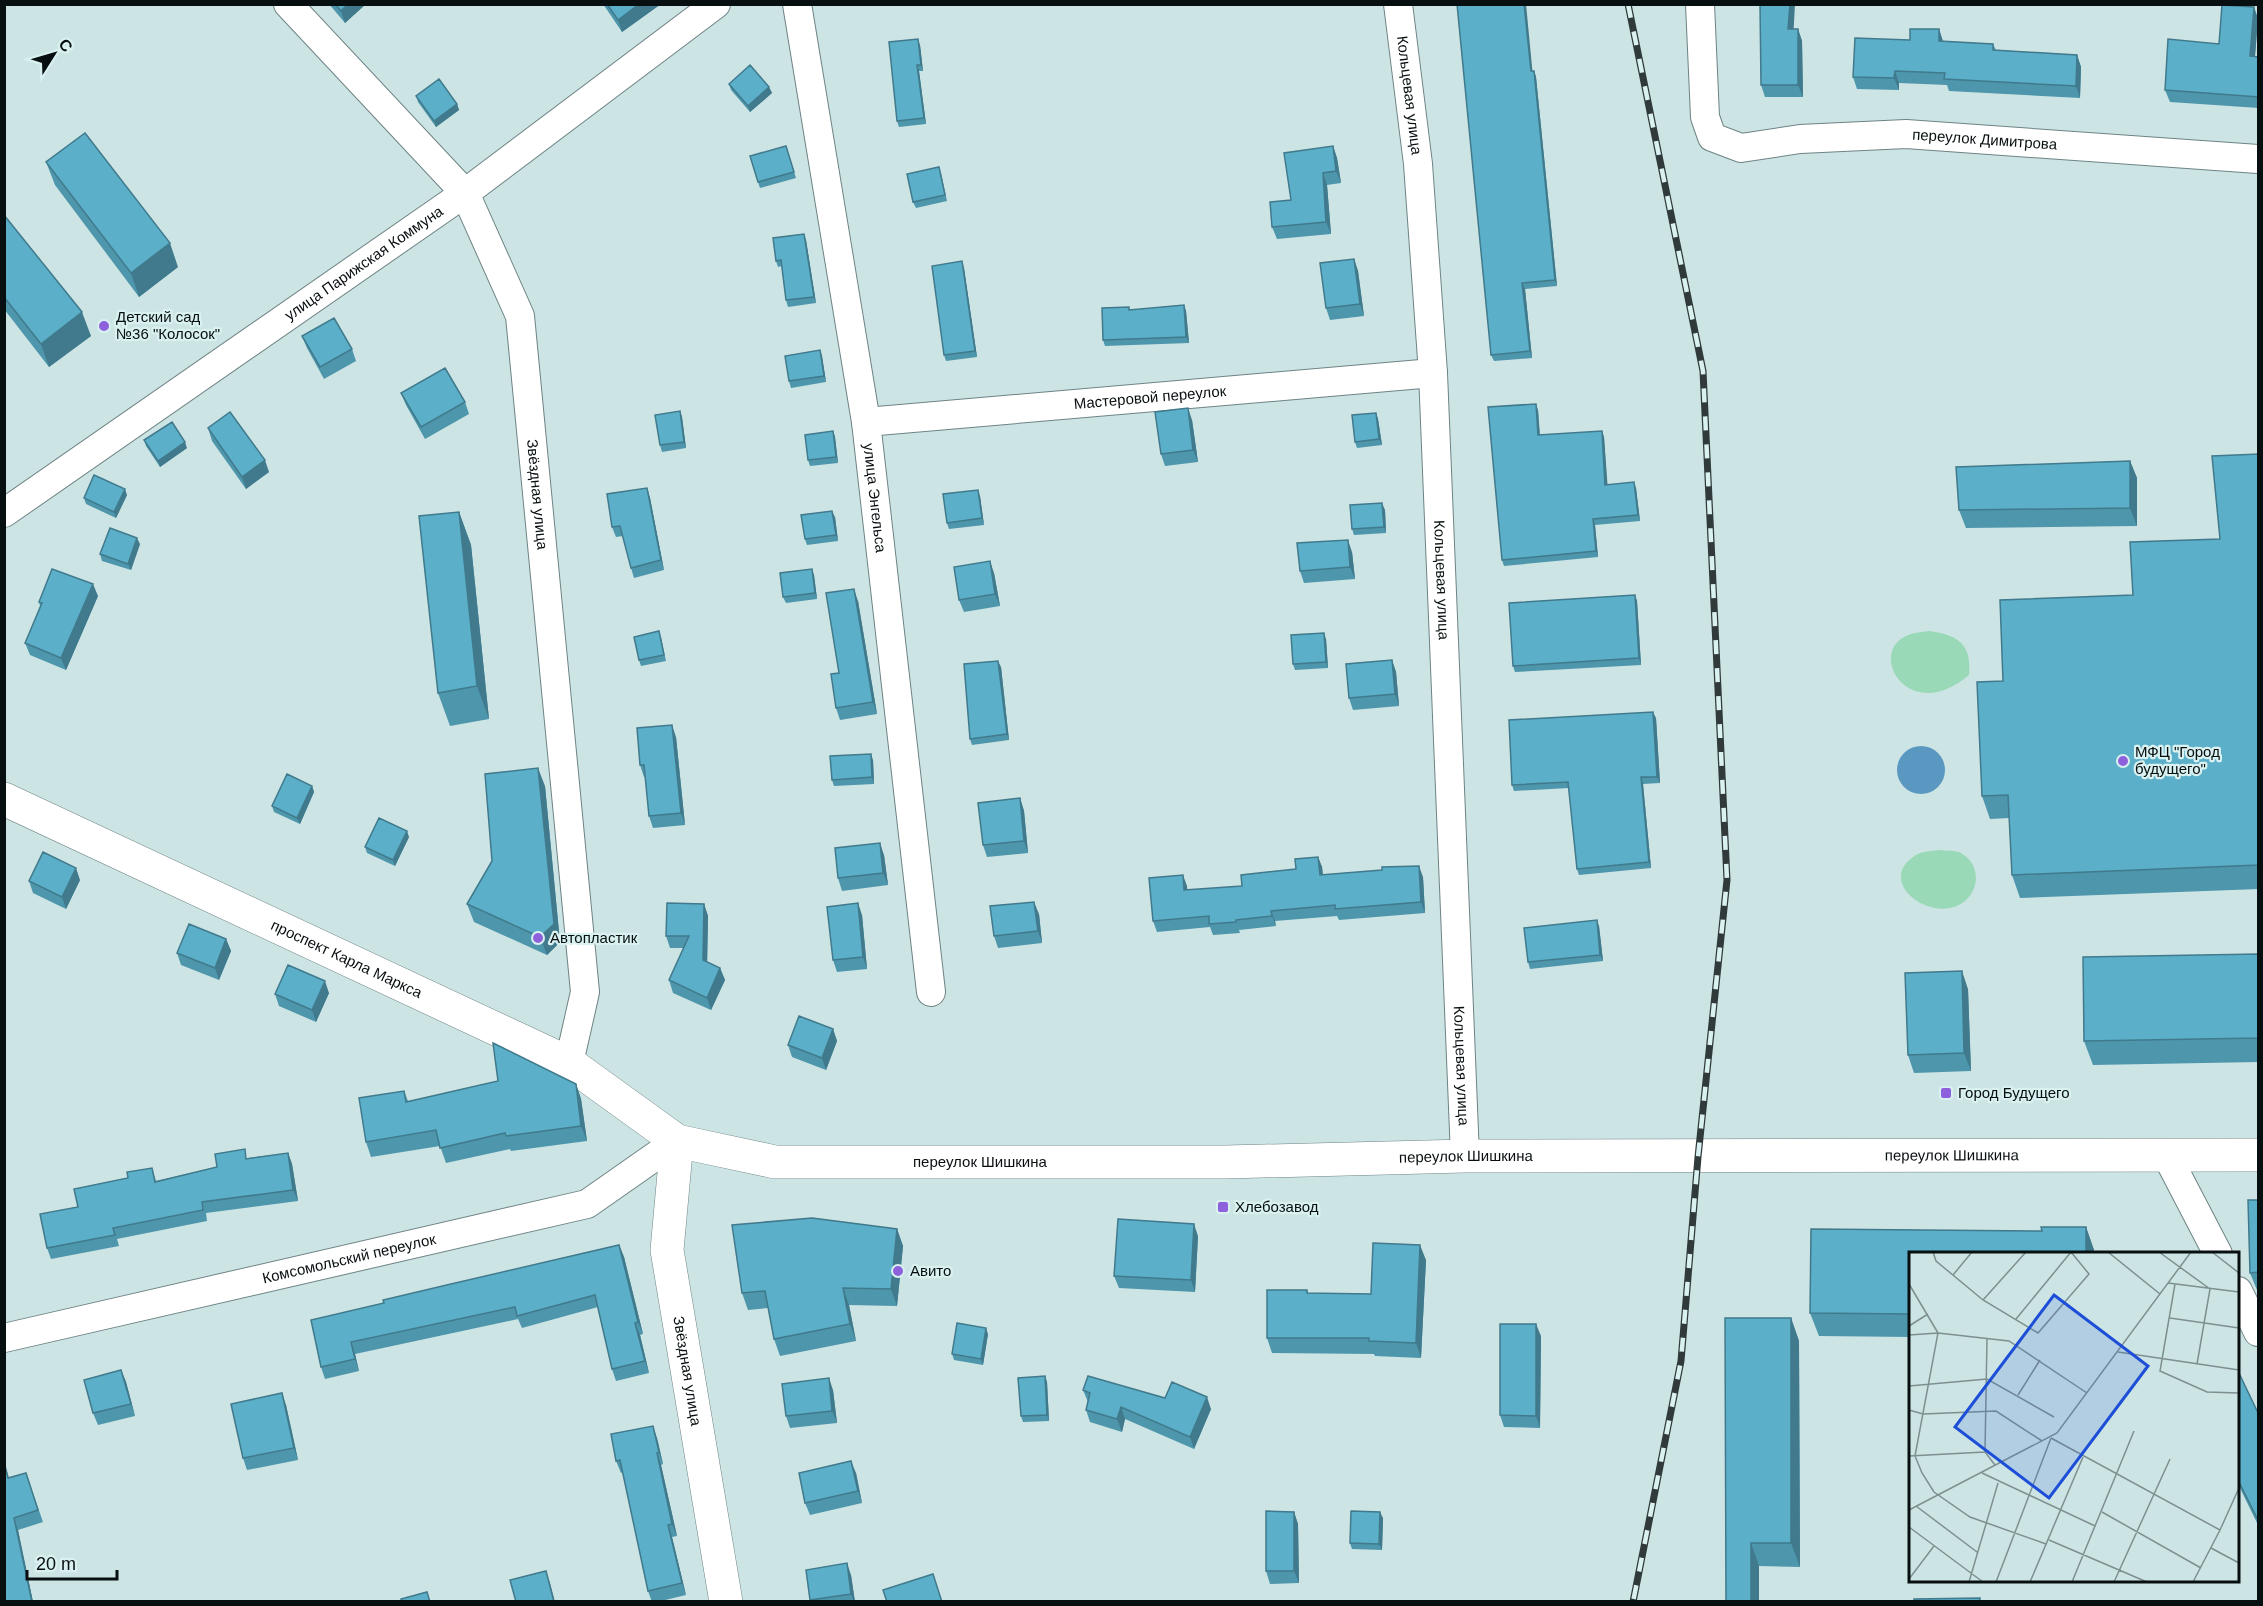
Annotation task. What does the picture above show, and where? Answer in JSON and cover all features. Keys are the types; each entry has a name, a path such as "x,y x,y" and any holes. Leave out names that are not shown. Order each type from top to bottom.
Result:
{"main road":[{"name":"проспект Карла Маркса","path":"4,799 569,1063 677,1141"},
{"name":"переулок Шишкина","path":"677,1141 775,1162 1214,1162 1465,1156 2259,1155"},
{"name":"Звёздная улица","path":"677,1141 667,1250 726,1602"}],"street":[{"name":"Звёздная улица","path":"288,4 465,194 520,316 585,992 569,1063"},
{"name":"улица Парижская Коммуна","path":"4,513 465,194 716,4"},
{"name":"улица Энгельса","path":"797,4 866,422 931,992"},
{"name":"Кольцевая улица","path":"1398,4 1418,164 1434,373 1465,1156"},
{"name":"переулок Димитрова","path":"1700,4 1705,117 1712,137 1741,148 1800,140 1906,134 2093,150 2259,159"},
{"name":"Мастеровой переулок","path":"866,422 1434,373"},
{"name":"Комсомольский переулок","path":"4,1338 586,1204 677,1141"},
{"path":"2167,1156 2217,1252"},
{"path":"2239,1294 2259,1332"}],"green space":[{"path":"1929,631 1947,635 1961,642 1968,655 1969,675 1947,689 1928,693 1912,690 1900,681 1893,670 1891,657 1895,645 1906,636"},
{"path":"1939,850 1961,853 1967,858 1975,869 1976,882 1971,895 1966,900 1953,907 1939,909 1913,898 1904,888 1901,877 1904,866 1916,855"}],"water":[{"path":"1916,746 1926,746 1938,753 1945,765 1945,775 1938,787 1926,794 1916,794 1901,783 1897,775 1897,765 1908,750"}],"building":[{"path":"335,4 348,4 341,11"},
{"path":"607,4 639,4 618,20"},
{"path":"1457,4 1524,4 1531,71 1534,71 1555,280 1522,283 1530,351 1491,355"},
{"path":"1760,4 1790,4 1788,29 1798,29 1798,85 1761,85"},
{"path":"2222,5 2254,7 2250,56 2259,57 2259,97 2165,90 2168,39 2219,44"},
{"path":"1910,29 1939,29 1939,41 1993,44 1993,50 2077,55 2076,86 1944,79 1945,73 1895,71 1894,78 1853,77 1855,38 1910,40"},
{"path":"918,39 921,65 917,65 924,118 897,121 889,42"},
{"path":"750,65 769,87 748,106 729,84"},
{"path":"439,79 457,104 434,121 416,96"},
{"path":"85,133 170,243 131,273 46,162"},
{"path":"786,146 794,172 758,182 750,156"},
{"path":"1333,146 1336,171 1323,173 1326,222 1272,227 1270,202 1291,200 1284,153"},
{"path":"939,167 945,195 913,202 907,174"},
{"path":"4,215 82,312 41,344 4,297"},
{"path":"804,234 814,297 786,300 781,260 776,261 773,238"},
{"path":"1354,259 1360,304 1326,308 1320,263"},
{"path":"962,261 975,351 944,355 932,266"},
{"path":"1184,305 1186,337 1103,340 1102,308 1129,307 1129,310"},
{"path":"334,318 352,349 320,367 302,336"},
{"path":"820,350 824,376 789,381 785,356"},
{"path":"445,368 465,402 421,427 401,393"},
{"path":"1536,404 1538,435 1602,431 1605,485 1634,482 1638,515 1593,519 1596,551 1502,560 1488,407"},
{"path":"1188,408 1193,450 1161,454 1155,412"},
{"path":"680,411 684,442 660,445 655,415"},
{"path":"230,412 265,460 242,477 208,428"},
{"path":"1376,413 1379,439 1355,442 1352,415"},
{"path":"172,422 185,442 158,461 144,440"},
{"path":"833,431 836,457 808,460 805,435"},
{"name":"МФЦ \"Город будущего\"","path":"2259,454 2259,865 2012,875 2008,795 1982,796 1977,682 2003,681 2000,600 2133,595 2130,542 2220,539 2212,456"},
{"path":"2130,461 2130,508 1959,510 1956,467"},
{"path":"94,475 125,489 114,512 84,498"},
{"path":"647,488 661,560 631,568 620,526 612,527 607,494"},
{"path":"978,490 982,518 947,523 943,494"},
{"path":"1382,503 1384,527 1352,529 1350,505"},
{"path":"832,511 836,535 805,539 801,515"},
{"path":"459,512 477,686 438,693 419,516"},
{"path":"110,528 137,538 128,564 100,554"},
{"path":"1348,540 1350,567 1300,571 1297,543"},
{"path":"990,561 995,594 959,600 954,567"},
{"path":"52,569 93,584 61,658 25,643 42,603 39,602"},
{"path":"812,569 815,593 783,597 780,573"},
{"path":"854,589 873,702 836,708 831,674 839,673 826,593"},
{"path":"1635,595 1639,658 1513,666 1509,603"},
{"path":"659,631 664,655 639,660 634,637"},
{"path":"1324,633 1326,662 1293,664 1291,635"},
{"path":"1392,660 1395,694 1349,698 1346,664"},
{"path":"998,661 1007,734 970,739 964,664"},
{"path":"1653,712 1657,777 1641,777 1649,862 1577,869 1568,782 1512,785 1509,720"},
{"path":"672,725 681,813 649,816 644,765 640,765 637,728"},
{"path":"871,754 872,777 832,780 830,756"},
{"path":"538,768 554,924 540,937 467,904 492,861 485,774"},
{"path":"287,774 312,786 297,818 272,806"},
{"path":"1020,798 1024,841 983,845 978,803"},
{"path":"379,818 407,831 393,860 365,847"},
{"path":"880,843 883,873 838,878 835,848"},
{"path":"43,852 76,868 62,897 29,881"},
{"path":"1318,857 1320,875 1382,870 1382,867 1419,866 1421,902 1335,909 1335,905 1271,911 1272,916 1209,924 1209,916 1153,921 1149,878 1183,875 1184,890 1242,886 1241,875 1296,869 1295,859"},
{"path":"1034,902 1038,931 994,936 990,906"},
{"path":"667,903 704,904 703,960 720,968 707,998 669,980 689,936 666,936"},
{"path":"858,903 863,957 833,960 827,907"},
{"path":"1597,920 1600,955 1528,962 1524,928"},
{"path":"189,924 226,939 215,968 177,953"},
{"path":"2259,954 2259,1038 2084,1041 2083,957"},
{"path":"288,965 325,981 312,1010 275,994"},
{"path":"1962,971 1964,1053 1908,1055 1905,973"},
{"path":"799,1016 833,1029 822,1058 788,1045"},
{"path":"493,1043 576,1084 581,1126 506,1136 505,1133 440,1148 436,1130 366,1142 359,1098 404,1091 406,1102 498,1081"},
{"path":"245,1149 246,1159 288,1153 293,1190 202,1202 203,1210 113,1228 115,1235 47,1248 40,1214 78,1207 74,1189 128,1178 127,1172 152,1168 155,1182 217,1167 215,1154"},
{"path":"2248,1200 2259,1200 2259,1272 2250,1273"},
{"path":"812,1218 897,1229 891,1289 843,1288 850,1324 774,1339 765,1291 742,1293 732,1225"},
{"path":"1118,1219 1194,1224 1191,1280 1114,1276"},
{"path":"2041,1227 2086,1227 2086,1252 1909,1252 1909,1314 1810,1313 1811,1229 2042,1231"},
{"path":"1373,1243 1420,1245 1416,1343 1369,1341 1369,1338 1267,1338 1267,1290 1371,1294"},
{"path":"619,1245 645,1361 612,1369 595,1295 517,1316 515,1307 351,1342 355,1359 321,1367 311,1320 384,1303 383,1300"},
{"path":"1725,1318 1791,1318 1791,1543 1751,1543 1751,1602 1726,1602"},
{"path":"957,1323 986,1328 981,1359 952,1354"},
{"path":"1500,1324 1536,1324 1536,1416 1500,1415"},
{"path":"121,1370 131,1404 93,1413 84,1380"},
{"path":"2239,1373 2259,1415 2259,1522 2239,1482"},
{"path":"1045,1376 1047,1415 1021,1416 1018,1378"},
{"path":"1088,1376 1165,1398 1172,1382 1207,1397 1190,1437 1121,1407 1117,1419 1086,1410 1090,1393 1083,1390"},
{"path":"829,1378 832,1411 786,1416 782,1384"},
{"path":"282,1393 294,1448 243,1458 231,1404"},
{"path":"653,1426 672,1524 668,1525 682,1583 648,1591 620,1460 616,1461 611,1434"},
{"path":"851,1461 858,1491 805,1503 799,1473"},
{"path":"4,1464 8,1478 26,1473 38,1510 14,1518 32,1602 4,1602"},
{"path":"1266,1511 1294,1512 1294,1571 1266,1571"},
{"path":"1351,1511 1380,1512 1379,1544 1350,1543"},
{"path":"847,1563 851,1594 810,1600 806,1570"},
{"path":"546,1571 554,1602 516,1602 510,1580"},
{"path":"933,1574 942,1602 887,1602 883,1590"},
{"path":"427,1592 430,1602 402,1602 401,1599"},
{"path":"1980,1598 1980,1602 1914,1602 1914,1599"}],"railway":[{"path":"1628,4 1703,371 1727,880 1698,1157 1681,1361 1633,1602"}],"place":[{"name":"Детский сад №36 \"Колосок\"","path":"104,326"},
{"name":"МФЦ \"Город будущего\"","path":"2123,761"},
{"name":"Автопластик","path":"538,938"},
{"name":"Город Будущего","path":"1946,1093"},
{"name":"Хлебозавод","path":"1223,1207"},
{"name":"Авито","path":"898,1271"}]}
